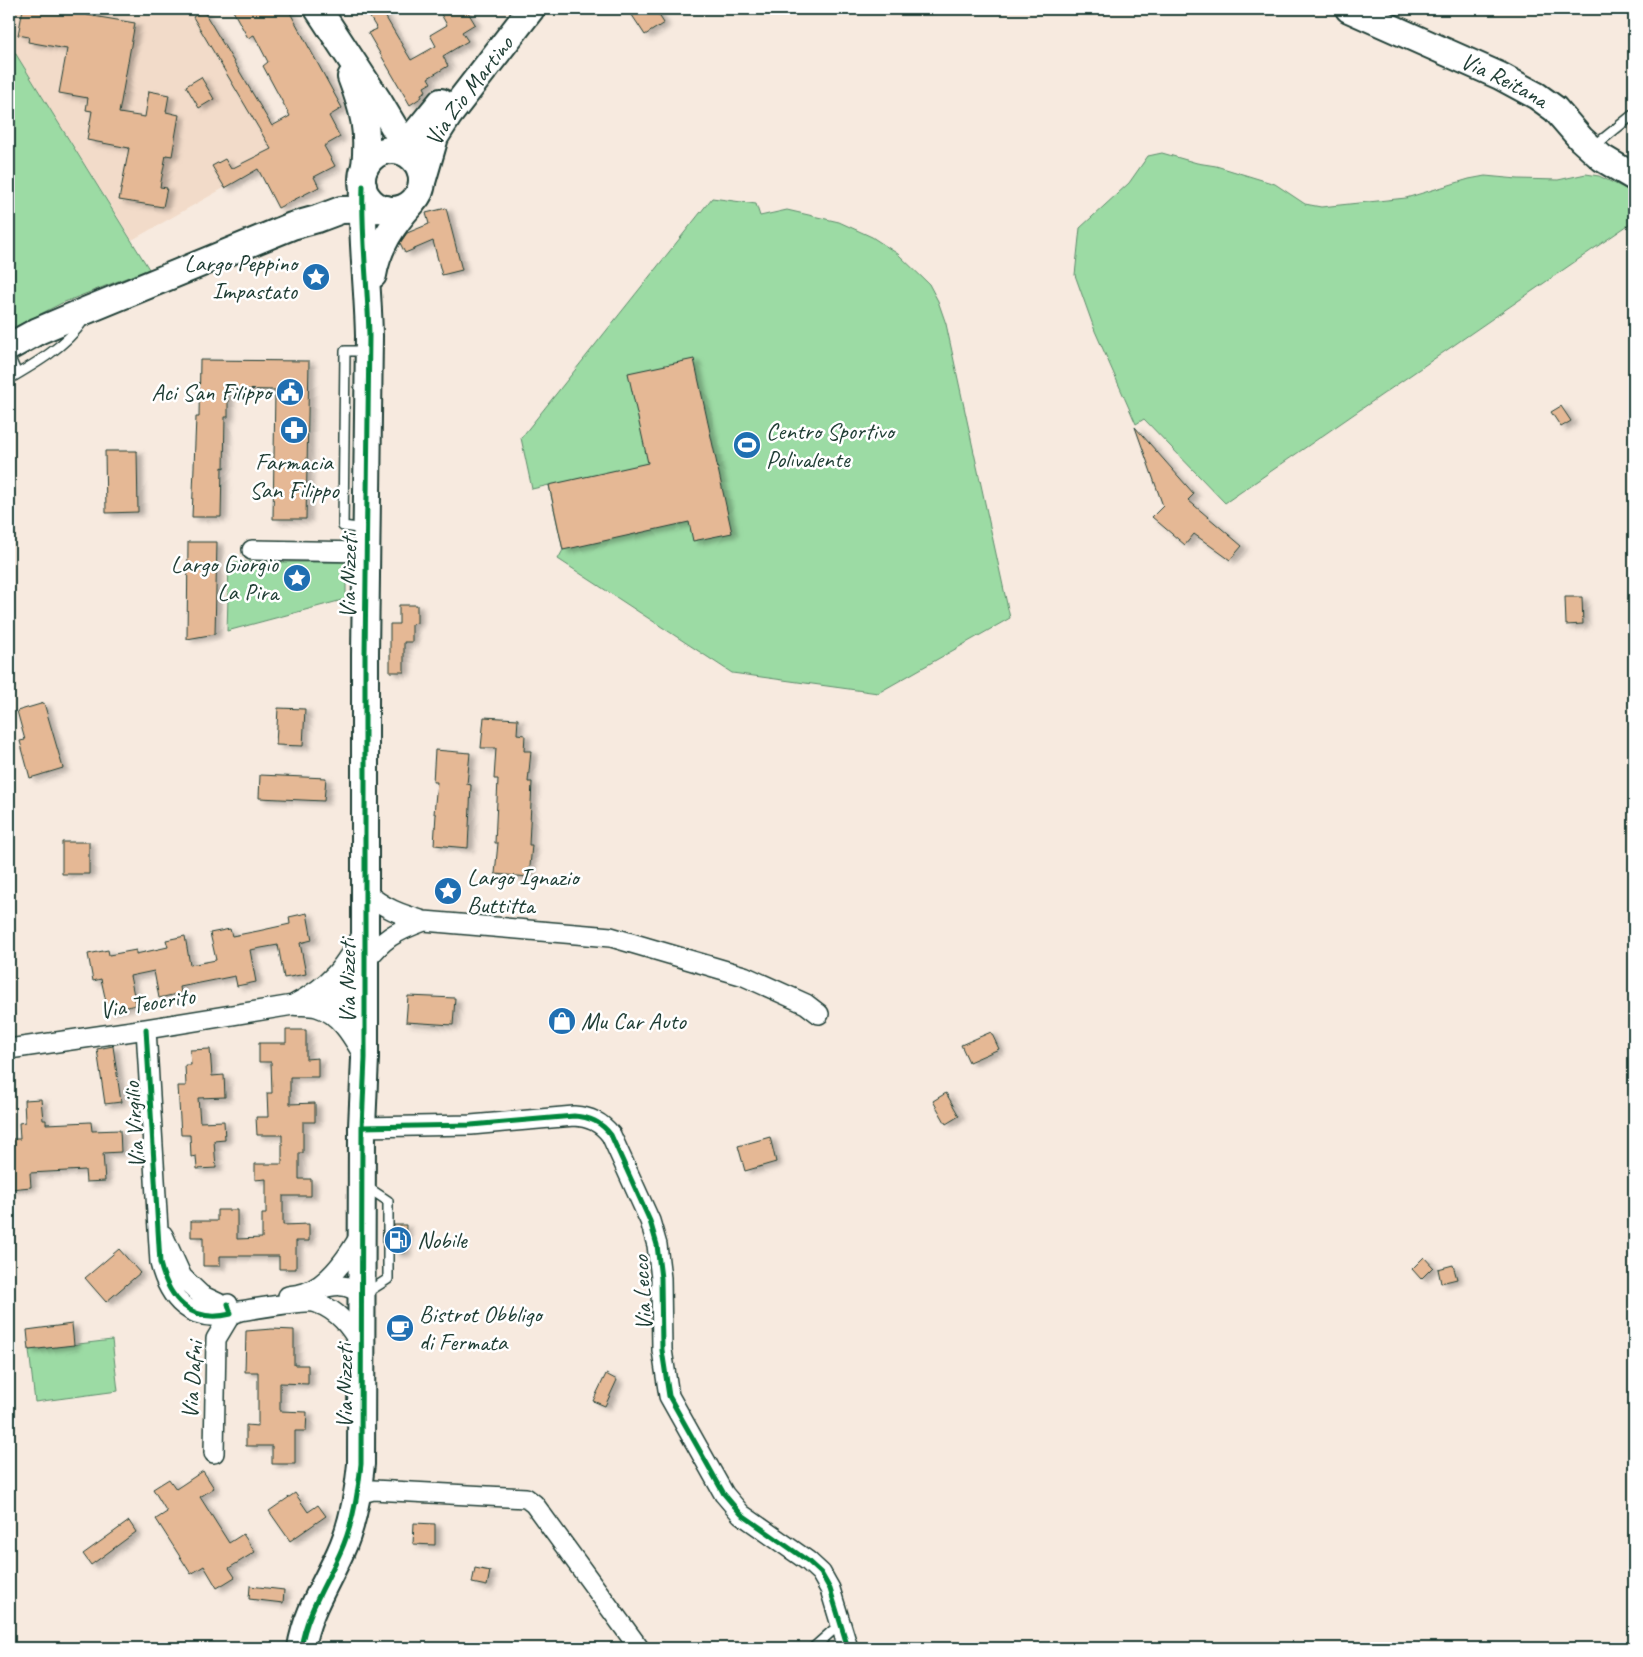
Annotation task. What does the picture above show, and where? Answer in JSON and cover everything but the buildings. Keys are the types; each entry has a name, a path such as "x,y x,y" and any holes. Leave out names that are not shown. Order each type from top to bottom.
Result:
{"street":[{"path":"318,9 379,102 403,150 419,167 417,192 381,244 376,258 368,303"},
{"name":"Via Zio Martino","path":"403,150 514,9"},
{"name":"Via Zio Martino","path":"417,192 435,137 449,115 531,9"},
{"name":"Via Reitana","path":"1353,10 1500,76 1537,96 1555,109 1602,158 1634,177"},
{"path":"332,32 356,90 365,118 368,189"},
{"path":"379,102 394,112 410,118 419,119 429,116"},
{"path":"368,303 365,251 369,161 379,153 403,150"},
{"path":"368,189 398,210 417,192"},
{"path":"9,347 38,331 85,311 292,226 341,210 368,189"},
{"path":"292,226 325,205 368,189"},
{"path":"318,219 332,220 348,228 365,251"},
{"name":"Via Nizzeti","path":"301,1648 314,1608 341,1552 353,1518 361,1464 362,1127 365,1058 368,303"},
{"path":"252,550 366,541"},
{"path":"365,892 378,903 394,912 424,921 611,936 744,976 806,1004 819,1014"},
{"path":"364,963 379,944 389,936 403,928 424,921"},
{"path":"315,1000 347,962 365,929"},
{"path":"315,1000 345,1005 365,994"},
{"path":"315,1000 348,1030 365,1058"},
{"name":"Via Teocrito","path":"9,1049 146,1030 315,1000"},
{"name":"Via Virgilio","path":"146,1030 158,1219 168,1248 182,1277 201,1295 222,1310"},
{"name":"Via Lecco","path":"362,1127 471,1125 574,1116 586,1117 605,1128 611,1135 650,1221 658,1245 661,1278 662,1350 669,1396 724,1494 741,1514 808,1561 821,1573 830,1589 848,1648"},
{"name":"Via Dafni","path":"214,1453 216,1339 222,1310 240,1311 310,1297 349,1254 362,1231"},
{"path":"310,1297 362,1296"},
{"path":"310,1297 332,1310 344,1320 361,1346"},
{"path":"358,1494 373,1490 526,1498 534,1504 638,1648"}],"lane":[{"path":"1591,148 1634,114"},
{"path":"9,356 13,376 48,354 76,330 83,322 85,311"},
{"path":"362,1184 388,1201 388,1280 362,1296"},
{"path":"813,1648 840,1624"}],"shaded area":[{"path":"9,9 206,9 193,17 271,149 240,164 245,176 132,240 9,43"}],"green space":[{"path":"9,43 149,269 62,303 9,330"},
{"path":"1162,153 1197,163 1216,166 1275,184 1305,204 1321,207 1406,198 1485,176 1558,180 1586,174 1599,176 1634,193 1634,221 1225,503 1144,419 1136,424 1095,331 1075,275 1080,228 1129,183 1148,156"},
{"name":"Centro Sportivo Polivalente","path":"712,198 756,204 760,216 787,210 839,222 872,237 898,254 929,284 938,301 946,324 1010,618 878,693 732,673 558,559 563,550 549,485 532,489 521,438"},
{"path":"229,562 346,562 346,599 227,631"},
{"path":"112,1340 118,1391 35,1402 29,1350"}],"cycle path":[{"path":"301,1648 307,1623 340,1553 352,1521 361,1464 362,1127 365,1058 365,655 369,336 363,224 363,186"},
{"path":"146,1029 160,1263 169,1288 176,1298 193,1312 217,1316 231,1314 228,1304"},
{"path":"362,1127 471,1125 574,1116 595,1121 607,1130 650,1221 657,1245 661,1278 662,1350 669,1396 724,1494 741,1514 808,1561 821,1573 830,1589 848,1648"}],"place":[{"name":"Largo Peppino Impastato","path":"316,277"},
{"name":"Aci San Filippo","path":"290,392"},
{"name":"Farmacia San Filippo","path":"294,430"},
{"name":"Centro Sportivo Polivalente","path":"747,445"},
{"name":"Largo Giorgio La Pira","path":"297,578"},
{"name":"Largo Ignazio Buttitta","path":"448,891"},
{"name":"Mu Car Auto","path":"562,1021"},
{"name":"Nobile","path":"398,1240"},
{"name":"Bistrot Obbligo di Fermata","path":"400,1328"}]}
